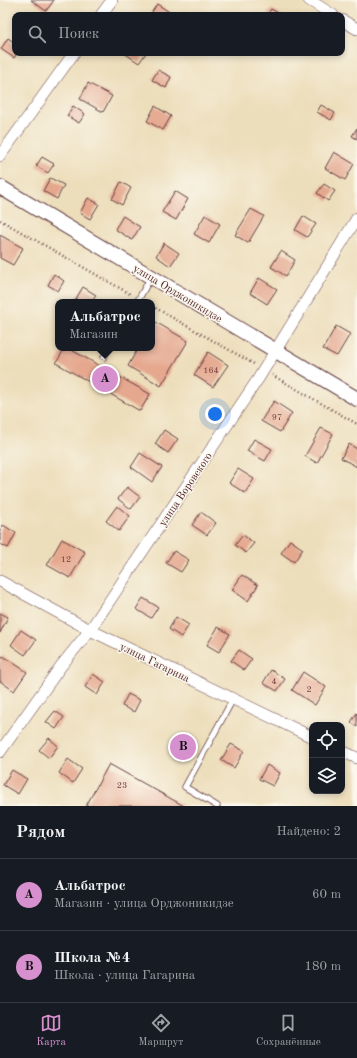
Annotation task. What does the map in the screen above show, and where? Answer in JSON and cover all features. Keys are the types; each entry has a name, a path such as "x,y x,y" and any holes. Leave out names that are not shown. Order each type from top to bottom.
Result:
{"street":[{"path":"103,12 112,0"},
{"path":"309,0 328,12"},
{"path":"345,22 357,29"},
{"path":"0,156 72,56"},
{"name":"улица Орджоникидзе","path":"0,187 357,399"},
{"name":"улица Воровского","path":"0,752 61,666 90,630 264,370 357,218"},
{"name":"улица Гагарина","path":"0,581 90,630 309,736"},
{"path":"345,752 357,758"}],"lane":[{"path":"139,299 151,277"},
{"path":"104,357 107,351"},
{"path":"217,806 185,787 233,699"}],"path":[{"path":"0,220 136,299"},
{"path":"155,308 357,424"}],"building":[{"path":"31,0 54,0 46,11"},
{"path":"157,4 169,12 152,12"},
{"path":"271,9 276,12 269,12"},
{"path":"8,38 12,41 12,56 15,56 14,58 1,49"},
{"path":"128,56 144,56 139,63"},
{"path":"158,70 171,77 166,88 152,80"},
{"path":"88,83 112,96 103,112 80,99"},
{"path":"321,105 335,113 331,120 317,112"},
{"path":"73,106 85,114 79,123 67,116"},
{"path":"155,106 171,116 163,130 147,121"},
{"path":"357,128 357,139 352,136"},
{"path":"334,152 354,164 345,180 325,168"},
{"path":"42,157 54,164 48,173 36,166"},
{"path":"50,178 64,185 57,199 43,191"},
{"path":"121,182 131,188 122,205 112,199"},
{"path":"324,184 335,191 328,201 317,193"},
{"path":"175,191 188,199 176,220 162,212"},
{"path":"88,198 99,204 90,219 80,213"},
{"path":"251,209 264,216 248,243 235,235"},
{"path":"205,215 220,224 209,243 194,234"},
{"path":"123,216 140,227 132,240 115,229"},
{"path":"303,216 316,224 307,237 295,230"},
{"path":"0,235 23,248 13,265 0,258"},
{"path":"164,243 179,253 170,266 156,256"},
{"path":"281,251 295,260 286,276 271,267"},
{"path":"54,274 64,281 58,291 48,285"},
{"path":"259,278 277,289 267,304 250,293"},
{"path":"83,287 96,295 94,299 76,299"},
{"path":"155,322 188,341 161,386 128,366 136,351 155,351"},
{"path":"336,326 350,334 337,356 323,349"},
{"path":"63,351 73,351 150,394 140,411 56,363"},
{"path":"208,352 228,365 213,387 194,375"},
{"path":"274,401 292,413 280,432 261,421"},
{"path":"321,428 333,434 317,463 305,456"},
{"path":"164,430 178,439 168,453 155,444"},
{"path":"254,439 272,449 265,461 247,451"},
{"path":"349,444 357,449 357,467 341,458"},
{"path":"140,453 162,467 152,482 131,467"},
{"path":"238,469 254,479 245,493 229,483"},
{"path":"127,487 140,497 131,509 118,499"},
{"path":"117,506 130,516 119,531 106,521"},
{"path":"201,512 216,523 207,535 192,525"},
{"path":"3,525 16,533 8,548 0,544 0,531"},
{"path":"243,535 254,543 246,553 235,545"},
{"path":"62,539 85,552 70,578 47,565"},
{"path":"290,540 303,549 294,562 281,553"},
{"path":"174,551 189,560 181,572 166,563"},
{"path":"242,575 258,585 248,601 232,590"},
{"path":"143,598 158,607 151,618 136,609"},
{"path":"0,613 8,617 0,633"},
{"path":"176,617 189,625 181,637 169,629"},
{"path":"218,627 230,634 219,652 207,645"},
{"path":"21,630 36,640 25,655 11,645"},
{"path":"239,650 252,659 244,670 231,661"},
{"path":"3,656 27,672 14,691 0,681 0,660"},
{"path":"271,670 285,679 277,691 263,683"},
{"path":"303,672 326,687 315,705 292,690"},
{"path":"93,674 105,682 97,695 85,687"},
{"path":"128,694 140,700 134,712 122,706"},
{"path":"55,711 64,717 56,729 46,722"},
{"path":"357,713 357,727 351,722"},
{"path":"49,738 58,746 49,758 39,750"},
{"path":"231,744 244,751 234,768 221,760"},
{"path":"68,759 82,769 73,783 59,773"},
{"path":"109,764 184,806 86,806"},
{"path":"267,765 280,773 273,786 259,779"},
{"path":"12,770 27,779 18,794 3,785"}],"place":[{"name":"Альбатрос","path":"105,379"},
{"name":"Школа №4","path":"183,747"}]}
